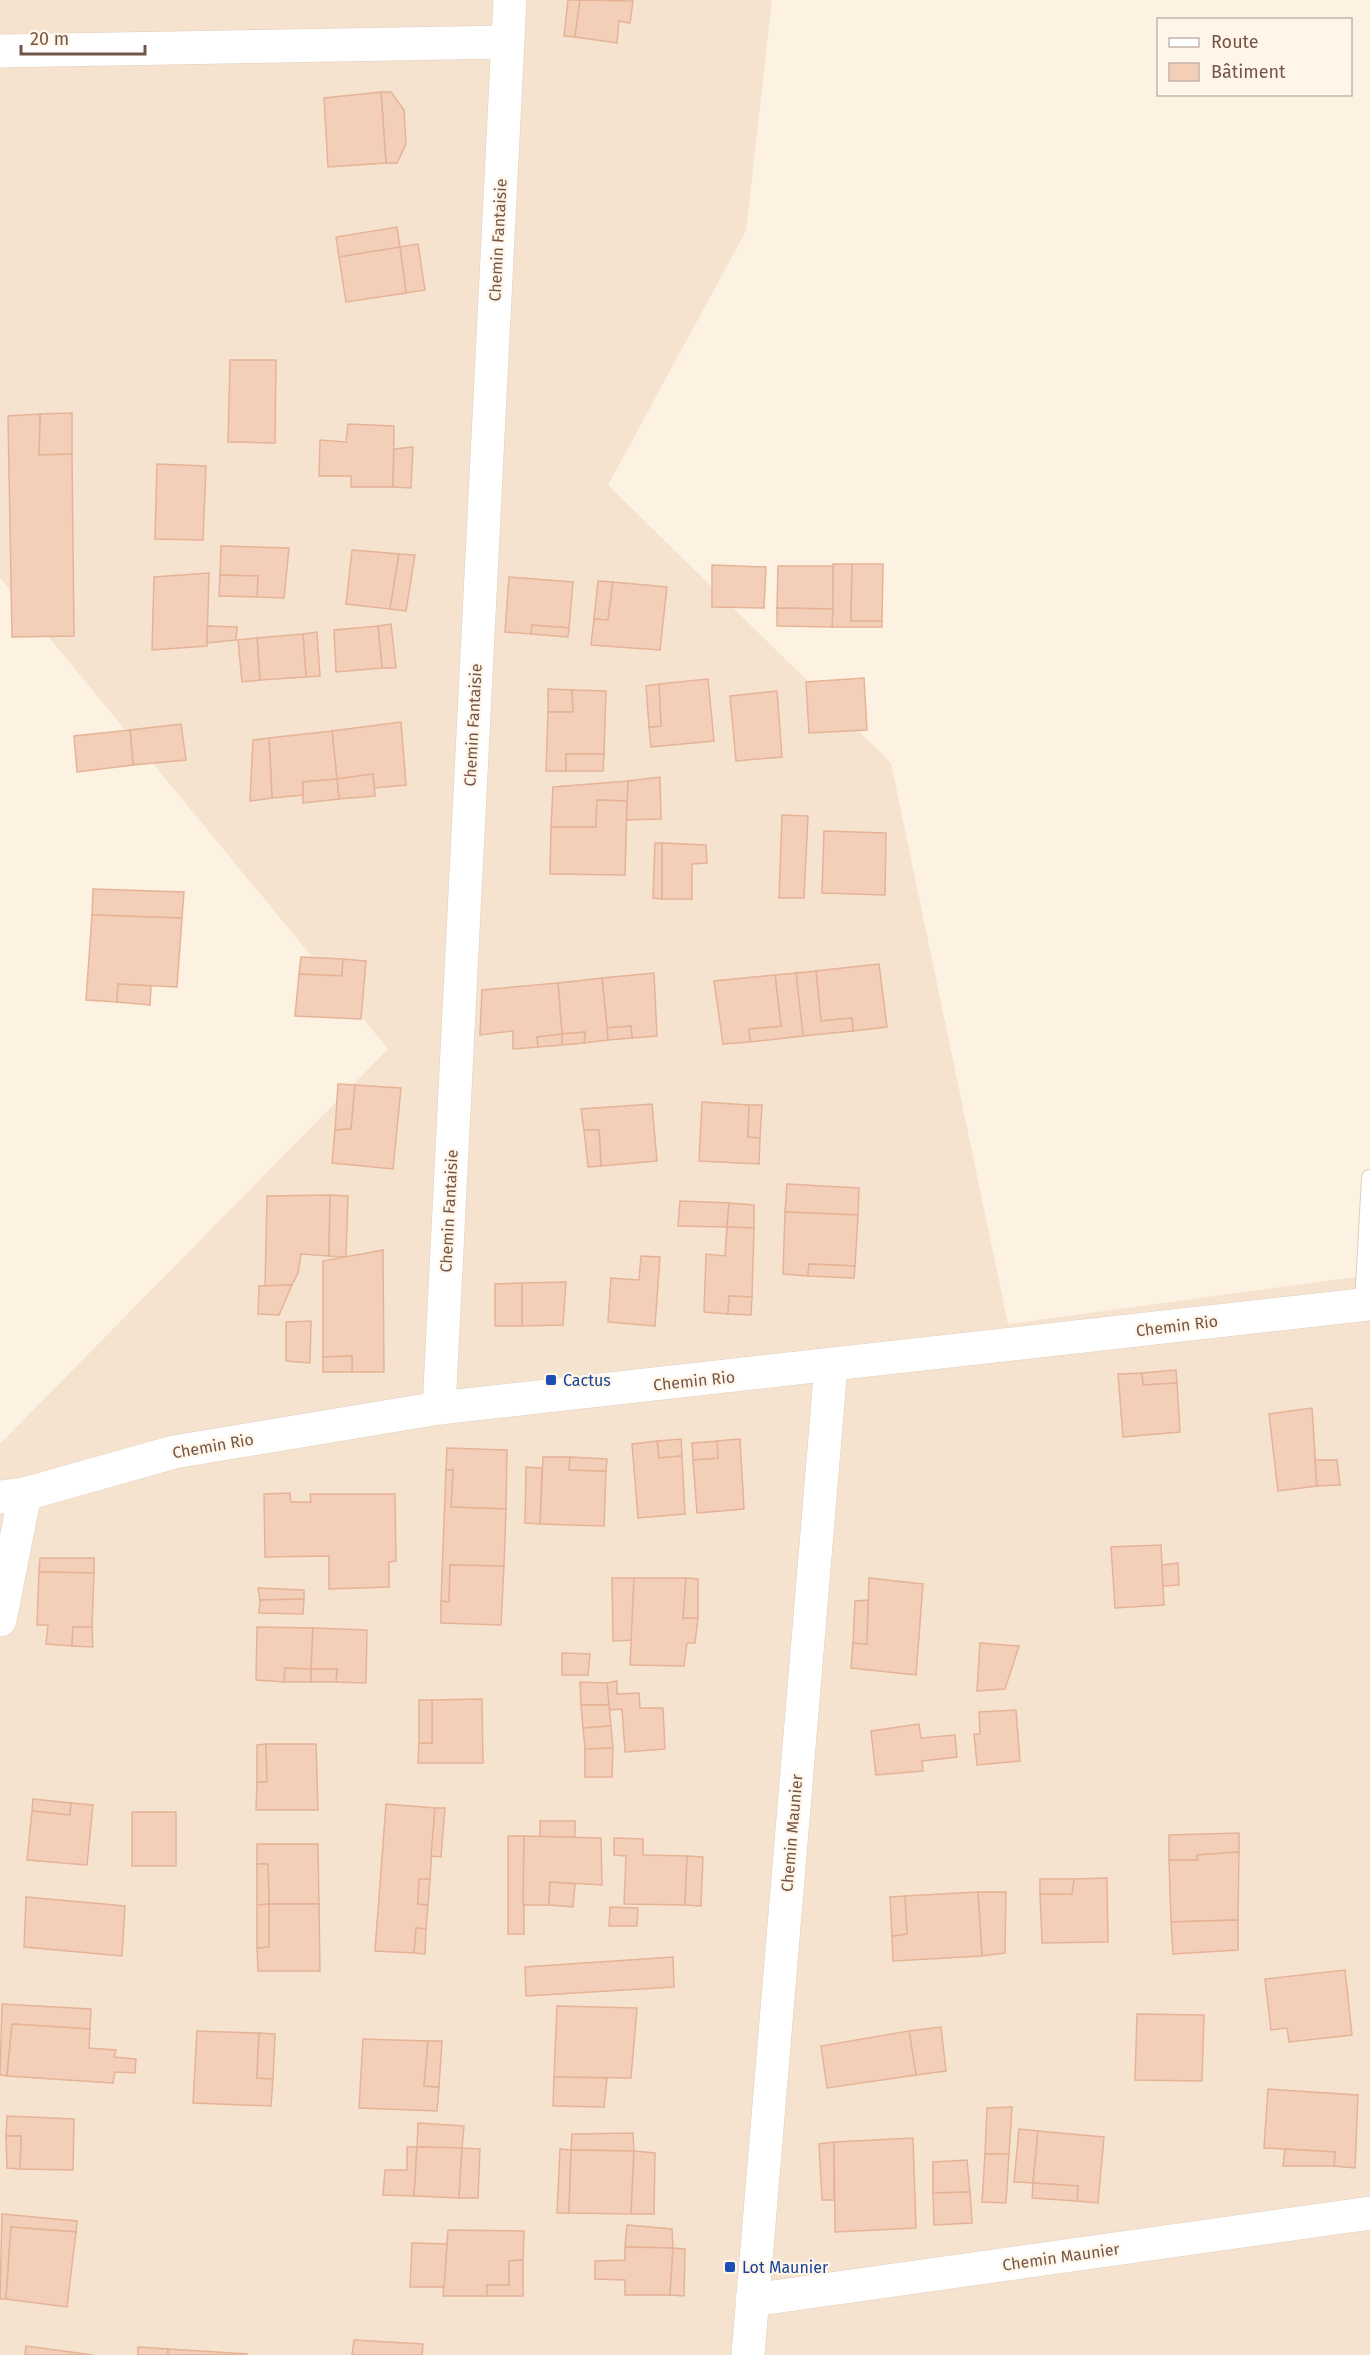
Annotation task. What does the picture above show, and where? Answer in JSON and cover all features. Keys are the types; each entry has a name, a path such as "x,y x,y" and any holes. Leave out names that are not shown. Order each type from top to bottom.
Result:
{"street":[{"name":"Chemin Fantaisie","path":"439,1408 510,0"},
{"path":"0,51 507,42"},
{"name":"Chemin Rio","path":"0,1620 13,1495 174,1452 439,1408 1367,1305"},
{"name":"Chemin Maunier","path":"748,2355 831,1366"},
{"name":"Chemin Maunier","path":"752,2300 1370,2213"}],"lane":[{"path":"1367,1305 1370,1178"}],"shaded area":[{"path":"0,0 772,0 746,231 608,485 891,763 1008,1324 1370,1275 1370,2355 0,2355 0,1444 388,1049 0,578"}],"building":[{"path":"568,0 580,0 575,37 564,36"},
{"path":"580,0 633,1 630,23 619,21 617,43 575,37"},
{"path":"381,92 391,92 404,110 406,144 397,163 386,163"},
{"path":"381,92 386,163 328,167 324,98"},
{"path":"397,227 400,247 339,257 336,237"},
{"path":"418,244 425,290 406,293 400,247"},
{"path":"400,247 406,293 346,302 339,257"},
{"path":"230,360 276,360 275,443 228,442"},
{"path":"72,413 72,454 39,455 40,414"},
{"path":"40,414 39,455 72,454 74,636 12,637 8,416"},
{"path":"348,424 394,426 393,487 351,487 351,476 319,476 320,440 346,442"},
{"path":"413,447 411,488 393,487 394,449"},
{"path":"157,464 206,466 203,540 155,539"},
{"path":"221,546 289,548 284,598 257,597 258,576 220,575"},
{"path":"352,550 399,554 390,609 346,604"},
{"path":"399,554 415,555 406,611 390,609"},
{"path":"833,564 852,564 851,621 882,621 882,627 832,627"},
{"path":"852,564 883,564 882,621 851,621"},
{"path":"712,565 766,567 764,608 712,607"},
{"path":"778,566 833,566 833,609 777,608"},
{"path":"209,573 207,646 152,650 154,577"},
{"path":"220,575 258,576 257,597 219,596"},
{"path":"509,577 573,582 569,628 532,625 531,634 505,632"},
{"path":"598,581 613,582 608,620 594,619"},
{"path":"613,582 667,587 660,650 591,645 594,619 608,620"},
{"path":"777,608 833,609 832,627 777,626"},
{"path":"391,624 396,668 382,668 378,626"},
{"path":"532,625 569,628 568,637 531,634"},
{"path":"207,626 237,627 236,640 207,643"},
{"path":"378,626 382,668 336,672 334,630"},
{"path":"317,632 320,676 306,677 303,634"},
{"path":"303,634 306,677 260,680 257,638"},
{"path":"257,638 260,680 242,682 238,640"},
{"path":"864,678 867,730 809,733 806,682"},
{"path":"708,679 714,741 651,747 649,727 661,726 659,684"},
{"path":"659,684 661,726 649,727 646,686"},
{"path":"548,689 572,690 573,712 548,712"},
{"path":"572,690 606,691 604,754 566,754 566,771 546,771 548,712 573,712"},
{"path":"777,691 782,757 736,761 730,696"},
{"path":"401,722 406,785 374,788 373,774 337,779 332,731"},
{"path":"181,724 186,760 133,765 130,730"},
{"path":"130,730 133,765 77,772 74,736"},
{"path":"332,731 337,779 303,782 303,795 272,798 269,738"},
{"path":"269,738 272,798 250,801 253,740"},
{"path":"566,754 604,754 603,771 566,771"},
{"path":"373,774 375,796 339,799 337,779"},
{"path":"660,777 661,819 626,820 628,781"},
{"path":"337,779 339,799 303,803 303,782"},
{"path":"628,781 627,801 597,800 596,827 551,827 553,787"},
{"path":"597,800 627,801 625,875 550,874 551,827 596,827"},
{"path":"782,815 808,816 804,898 779,898"},
{"path":"824,831 886,833 885,895 822,893"},
{"path":"655,843 662,843 662,899 653,898"},
{"path":"662,843 706,845 707,863 692,864 692,899 662,899"},
{"path":"93,889 184,892 182,918 92,915"},
{"path":"92,915 182,918 177,987 118,984 117,1002 86,1000"},
{"path":"301,957 343,959 342,976 299,974"},
{"path":"343,959 366,961 361,1019 295,1016 299,974 342,976"},
{"path":"879,964 887,1027 853,1031 852,1018 821,1021 816,971"},
{"path":"816,971 821,1021 852,1018 853,1031 803,1036 796,973"},
{"path":"654,973 657,1036 632,1038 631,1026 607,1028 602,978"},
{"path":"796,973 803,1036 750,1042 749,1029 781,1026 775,975"},
{"path":"775,975 781,1026 749,1029 750,1042 723,1044 714,981"},
{"path":"602,978 608,1040 584,1043 585,1032 562,1034 558,983"},
{"path":"558,983 562,1034 537,1037 538,1047 513,1049 513,1031 480,1035 482,990"},
{"path":"118,984 151,986 150,1005 117,1002"},
{"path":"631,1026 632,1038 608,1040 607,1028"},
{"path":"585,1032 584,1043 562,1045 562,1034"},
{"path":"562,1034 562,1045 538,1047 537,1037"},
{"path":"338,1084 355,1085 351,1129 335,1130"},
{"path":"355,1085 401,1088 393,1169 332,1163 335,1130 351,1129"},
{"path":"702,1102 749,1105 748,1137 760,1138 759,1164 699,1161"},
{"path":"652,1104 657,1161 601,1166 599,1130 584,1130 581,1109"},
{"path":"749,1105 762,1105 760,1138 748,1137"},
{"path":"584,1130 599,1130 601,1166 588,1167"},
{"path":"787,1184 859,1188 858,1215 785,1212"},
{"path":"330,1195 329,1256 301,1254 298,1273 292,1285 265,1286 267,1196"},
{"path":"330,1195 348,1196 346,1257 329,1256"},
{"path":"680,1201 729,1203 727,1227 678,1226"},
{"path":"729,1203 754,1205 754,1228 727,1227"},
{"path":"785,1212 858,1215 855,1266 809,1264 808,1276 783,1274"},
{"path":"727,1227 754,1228 752,1297 729,1296 728,1314 704,1312 706,1254 725,1256"},
{"path":"383,1250 384,1372 352,1372 352,1356 323,1357 323,1261"},
{"path":"641,1256 660,1257 655,1326 608,1322 611,1278 639,1280"},
{"path":"809,1264 855,1266 854,1278 808,1276"},
{"path":"566,1282 563,1325 522,1326 522,1283"},
{"path":"522,1283 522,1326 495,1326 495,1284"},
{"path":"292,1285 279,1315 258,1314 259,1286"},
{"path":"729,1296 752,1297 751,1315 728,1314"},
{"path":"311,1321 310,1363 286,1361 286,1322"},
{"path":"352,1356 352,1372 323,1372 323,1357"},
{"path":"1176,1370 1177,1383 1143,1385 1142,1373"},
{"path":"1142,1373 1143,1385 1177,1383 1180,1432 1123,1437 1118,1374"},
{"path":"1312,1408 1317,1486 1278,1491 1269,1414"},
{"path":"681,1439 682,1456 659,1458 657,1441"},
{"path":"740,1439 744,1509 697,1513 693,1460 718,1458 717,1441"},
{"path":"657,1441 659,1458 682,1456 685,1514 638,1518 632,1444"},
{"path":"717,1441 718,1458 693,1460 692,1443"},
{"path":"447,1448 507,1450 506,1509 451,1507 453,1470 446,1470"},
{"path":"543,1457 570,1457 569,1470 606,1471 604,1526 540,1524"},
{"path":"570,1457 607,1459 606,1471 569,1470"},
{"path":"1315,1460 1337,1460 1340,1485 1317,1486"},
{"path":"526,1467 542,1468 540,1524 525,1523"},
{"path":"446,1470 453,1470 451,1507 506,1509 504,1566 450,1565 449,1602 441,1601"},
{"path":"290,1493 291,1502 311,1502 310,1494 395,1494 396,1561 389,1562 389,1587 329,1589 329,1556 265,1557 264,1494"},
{"path":"1161,1545 1164,1605 1115,1608 1111,1547"},
{"path":"40,1558 94,1558 94,1573 39,1572"},
{"path":"1178,1563 1179,1585 1163,1586 1162,1565"},
{"path":"450,1565 504,1566 501,1625 441,1623 441,1601 449,1602"},
{"path":"39,1572 94,1573 92,1627 73,1627 72,1646 46,1644 48,1625 37,1625"},
{"path":"612,1578 634,1578 632,1640 613,1641"},
{"path":"634,1578 686,1578 683,1618 698,1618 695,1643 687,1643 684,1666 630,1665"},
{"path":"686,1578 698,1579 698,1618 683,1618"},
{"path":"869,1578 923,1584 916,1675 851,1668 853,1643 867,1644"},
{"path":"258,1588 304,1590 304,1599 260,1600"},
{"path":"304,1599 303,1614 259,1613 260,1600"},
{"path":"868,1600 867,1644 853,1643 855,1601"},
{"path":"73,1627 92,1627 93,1647 72,1646"},
{"path":"257,1627 313,1628 311,1669 285,1668 284,1682 256,1680"},
{"path":"313,1628 367,1630 366,1683 336,1682 337,1669 311,1669"},
{"path":"980,1643 1019,1646 1005,1689 977,1691"},
{"path":"562,1653 590,1654 588,1675 562,1675"},
{"path":"285,1668 311,1669 311,1682 284,1682"},
{"path":"311,1669 337,1669 336,1682 311,1682"},
{"path":"617,1681 617,1694 639,1693 640,1708 663,1708 665,1749 625,1752 622,1709 610,1710 609,1705 607,1683"},
{"path":"580,1682 607,1683 609,1705 581,1705"},
{"path":"482,1699 483,1763 418,1763 419,1743 432,1743 432,1700"},
{"path":"419,1700 432,1700 432,1743 419,1743"},
{"path":"581,1705 609,1705 611,1726 583,1728"},
{"path":"1016,1710 1020,1761 977,1765 974,1734 980,1734 979,1712"},
{"path":"919,1724 921,1738 955,1735 957,1757 922,1761 923,1771 876,1775 871,1731"},
{"path":"611,1726 613,1748 585,1749 583,1728"},
{"path":"266,1744 267,1782 257,1782 257,1745"},
{"path":"266,1744 316,1744 318,1810 256,1810 257,1782 267,1782"},
{"path":"613,1748 612,1777 585,1777 585,1749"},
{"path":"33,1799 71,1803 70,1815 32,1811"},
{"path":"71,1803 93,1805 87,1865 27,1860 32,1811 70,1815"},
{"path":"386,1804 435,1808 430,1879 419,1879 418,1904 428,1905 426,1929 416,1928 414,1953 375,1951"},
{"path":"435,1808 445,1808 441,1857 431,1856"},
{"path":"132,1812 176,1812 176,1866 132,1866"},
{"path":"540,1821 575,1821 575,1837 540,1837"},
{"path":"1239,1833 1239,1852 1197,1855 1198,1860 1169,1860 1169,1835"},
{"path":"508,1836 524,1836 524,1934 508,1934"},
{"path":"524,1836 601,1838 602,1885 550,1882 549,1905 523,1905"},
{"path":"614,1838 643,1839 643,1855 687,1856 685,1905 624,1904 626,1856 614,1855"},
{"path":"257,1844 318,1844 319,1904 269,1904 268,1864 257,1864"},
{"path":"1239,1852 1238,1920 1171,1922 1169,1860 1198,1860 1197,1855"},
{"path":"687,1856 703,1857 701,1906 685,1905"},
{"path":"257,1864 268,1864 269,1904 257,1905"},
{"path":"1107,1878 1108,1942 1042,1943 1040,1894 1072,1894 1074,1879"},
{"path":"419,1879 430,1879 428,1905 418,1904"},
{"path":"1040,1879 1074,1879 1072,1894 1040,1894"},
{"path":"550,1882 575,1884 573,1907 549,1905"},
{"path":"978,1892 1006,1892 1005,1953 982,1956"},
{"path":"978,1892 982,1956 893,1961 892,1936 907,1934 905,1896"},
{"path":"905,1896 907,1934 892,1936 890,1897"},
{"path":"26,1897 125,1906 122,1956 24,1947"},
{"path":"269,1904 319,1904 320,1971 258,1971 257,1948 269,1947"},
{"path":"269,1904 269,1947 257,1948 257,1905"},
{"path":"610,1907 638,1908 637,1926 609,1926"},
{"path":"1238,1920 1238,1950 1173,1954 1171,1922"},
{"path":"416,1928 426,1929 425,1954 414,1953"},
{"path":"673,1957 674,1987 526,1996 525,1967"},
{"path":"1345,1970 1352,2035 1289,2042 1287,2028 1271,2030 1265,1979"},
{"path":"2,2004 91,2009 90,2029 12,2024 7,2076 0,2075"},
{"path":"557,2006 637,2008 631,2078 554,2077"},
{"path":"1137,2014 1204,2015 1202,2081 1135,2080"},
{"path":"12,2024 90,2029 89,2048 116,2050 114,2057 136,2059 135,2073 115,2072 113,2083 7,2076"},
{"path":"941,2027 946,2071 916,2075 909,2031"},
{"path":"197,2031 259,2033 257,2078 273,2079 271,2106 193,2103"},
{"path":"909,2031 916,2075 827,2088 821,2046"},
{"path":"259,2033 275,2034 273,2079 257,2078"},
{"path":"363,2039 428,2041 424,2086 439,2087 437,2111 359,2108"},
{"path":"428,2041 442,2041 439,2087 424,2086"},
{"path":"554,2077 607,2078 604,2107 553,2106"},
{"path":"1268,2089 1358,2095 1355,2168 1334,2166 1335,2152 1264,2148"},
{"path":"1012,2107 1009,2154 985,2154 987,2108"},
{"path":"7,2116 74,2119 73,2170 20,2169 21,2136 6,2136"},
{"path":"418,2123 464,2126 462,2148 417,2147"},
{"path":"1019,2129 1038,2131 1033,2183 1014,2182"},
{"path":"1038,2131 1104,2137 1098,2203 1077,2201 1078,2186 1033,2183"},
{"path":"633,2133 634,2151 571,2150 572,2134"},
{"path":"6,2136 21,2136 20,2169 7,2168"},
{"path":"913,2138 916,2228 835,2232 834,2142"},
{"path":"834,2142 834,2200 822,2200 819,2144"},
{"path":"407,2147 417,2147 414,2196 383,2195 385,2170 407,2170"},
{"path":"417,2147 462,2148 459,2198 414,2196"},
{"path":"462,2148 480,2149 478,2198 459,2198"},
{"path":"560,2149 571,2150 569,2213 557,2213"},
{"path":"1285,2149 1335,2152 1334,2166 1283,2166"},
{"path":"571,2150 634,2151 631,2214 569,2213"},
{"path":"634,2151 655,2153 654,2214 631,2214"},
{"path":"985,2154 1009,2154 1006,2203 982,2202"},
{"path":"967,2160 970,2192 933,2193 933,2162"},
{"path":"1033,2183 1078,2186 1077,2201 1032,2198"},
{"path":"970,2192 972,2223 934,2225 933,2193"},
{"path":"2,2214 77,2221 76,2232 11,2227 6,2299 0,2299"},
{"path":"627,2225 672,2229 673,2248 625,2247"},
{"path":"11,2227 76,2232 67,2307 6,2299"},
{"path":"448,2230 524,2231 523,2260 509,2261 509,2285 487,2285 487,2296 443,2296"},
{"path":"412,2243 447,2244 444,2287 410,2287"},
{"path":"625,2247 673,2248 670,2295 625,2295 625,2280 595,2279 595,2261 625,2260"},
{"path":"673,2248 685,2249 684,2296 670,2295"},
{"path":"523,2260 523,2296 487,2296 487,2285 509,2285 509,2261"},
{"path":"354,2340 423,2344 422,2355 352,2355"},
{"path":"26,2346 93,2355 25,2355"},
{"path":"138,2347 168,2349 168,2355 138,2355"},
{"path":"168,2349 248,2354 168,2355"}],"place":[{"name":"Cactus","path":"551,1380"},
{"name":"Lot Maunier","path":"730,2267"}]}
